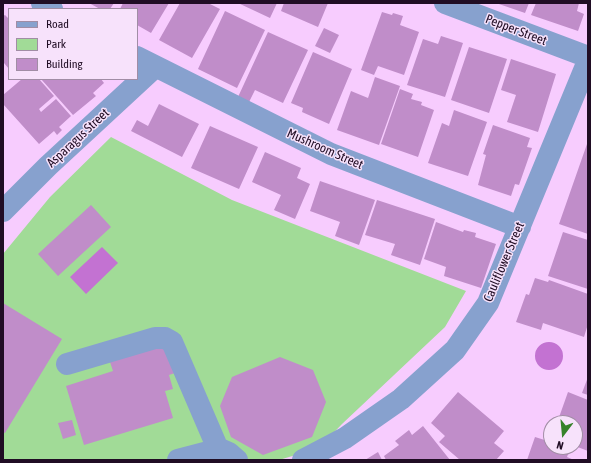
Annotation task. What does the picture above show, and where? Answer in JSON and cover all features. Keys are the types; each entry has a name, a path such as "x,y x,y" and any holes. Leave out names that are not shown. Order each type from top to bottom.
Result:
{"street":[{"name":"Pepper Street","path":"445,3 588,57"},
{"name":"Cauliflower Street","path":"304,460 345,438 401,399 455,350 488,303 588,61"},
{"name":"Mushroom Street","path":"146,62 331,154 520,227"},
{"name":"Asparagus Street","path":"138,70 146,62"},
{"name":"Asparagus Street","path":"3,211 48,166 129,80"},
{"path":"67,364 155,338 165,338 172,342 218,449"},
{"path":"178,460 218,449 225,450 237,460"}],"green space":[{"path":"111,137 232,200 466,291 445,327 342,424 319,448 279,460 3,460 3,254 50,197"}],"shaded area":[{"path":"102,247 118,263 86,294 70,277"},
{"path":"549,342 559,346 563,356 559,366 549,370 539,366 535,356 539,346"}],"building":[{"path":"89,3 114,3 111,8 98,8"},
{"path":"123,3 169,3 151,33 138,26 138,8 120,8"},
{"path":"180,3 208,3 220,9 192,58 159,40"},
{"path":"238,3 277,3 270,18"},
{"path":"284,3 328,3 318,27 281,11"},
{"path":"496,3 529,3 525,13"},
{"path":"536,3 579,3 577,11 584,14 578,31 531,15"},
{"path":"225,11 265,30 237,88 198,69"},
{"path":"382,12 403,16 400,25 419,32 404,75 378,66 374,75 361,70"},
{"path":"5,15 8,18 8,68 4,63 3,65 3,16"},
{"path":"324,28 339,35 330,53 315,46"},
{"path":"268,32 308,50 283,103 255,90 249,102 238,97"},
{"path":"441,36 463,43 445,97 407,85 423,39 438,44"},
{"path":"469,47 507,59 489,113 451,100"},
{"path":"313,52 352,69 329,124 302,112 303,108 291,103"},
{"path":"511,59 556,74 538,132 507,122 516,95 501,90"},
{"path":"375,77 400,86 379,145 337,130 351,91 368,98"},
{"path":"21,80 40,80 54,96 39,109 41,112 56,99 71,116 59,127 62,130 57,135 54,131 39,144 3,104 3,95"},
{"path":"42,80 102,80 104,83 93,93 96,96 73,115"},
{"path":"400,89 413,94 411,99 422,102 421,105 434,110 418,157 381,144"},
{"path":"159,104 199,124 182,157 131,131 137,120 148,126"},
{"path":"454,110 487,122 468,176 428,163 442,123 449,126"},
{"path":"493,125 530,138 527,147 532,148 519,185 515,184 511,196 478,185 486,155 483,154"},
{"path":"210,126 258,147 239,189 191,168"},
{"path":"587,144 588,145 588,234 559,224"},
{"path":"265,152 301,168 297,178 310,184 295,219 274,210 281,195 252,182"},
{"path":"320,181 375,200 359,245 335,236 340,222 310,211"},
{"path":"377,200 435,219 420,265 391,255 395,244 365,235"},
{"path":"91,205 111,227 58,276 38,254"},
{"path":"436,222 463,232 464,230 476,233 475,237 496,244 481,288 444,276 446,267 424,259"},
{"path":"563,232 588,240 588,289 548,276"},
{"path":"535,278 548,282 549,280 588,294 588,324 584,337 543,323 541,330 516,322 526,294 529,295"},
{"path":"3,303 62,339 5,433 3,432"},
{"path":"166,345 175,373 169,375 173,389 165,391 173,418 84,445 66,386 113,371 110,362"},
{"path":"280,357 313,370 326,402 312,437 263,455 231,437 220,406 232,377"},
{"path":"588,377 588,395 582,393"},
{"path":"458,392 504,431 494,443 504,451 496,460 460,460 439,442 445,436 431,423"},
{"path":"568,392 588,400 588,451 583,449 583,415 560,415"},
{"path":"72,420 76,435 63,439 58,423"},
{"path":"423,426 450,460 386,460 384,456 399,445 395,441 409,430 412,435"},
{"path":"535,437 543,440 543,455 568,455 567,457 574,460 527,460"},
{"path":"378,452 382,460 365,460"}]}
